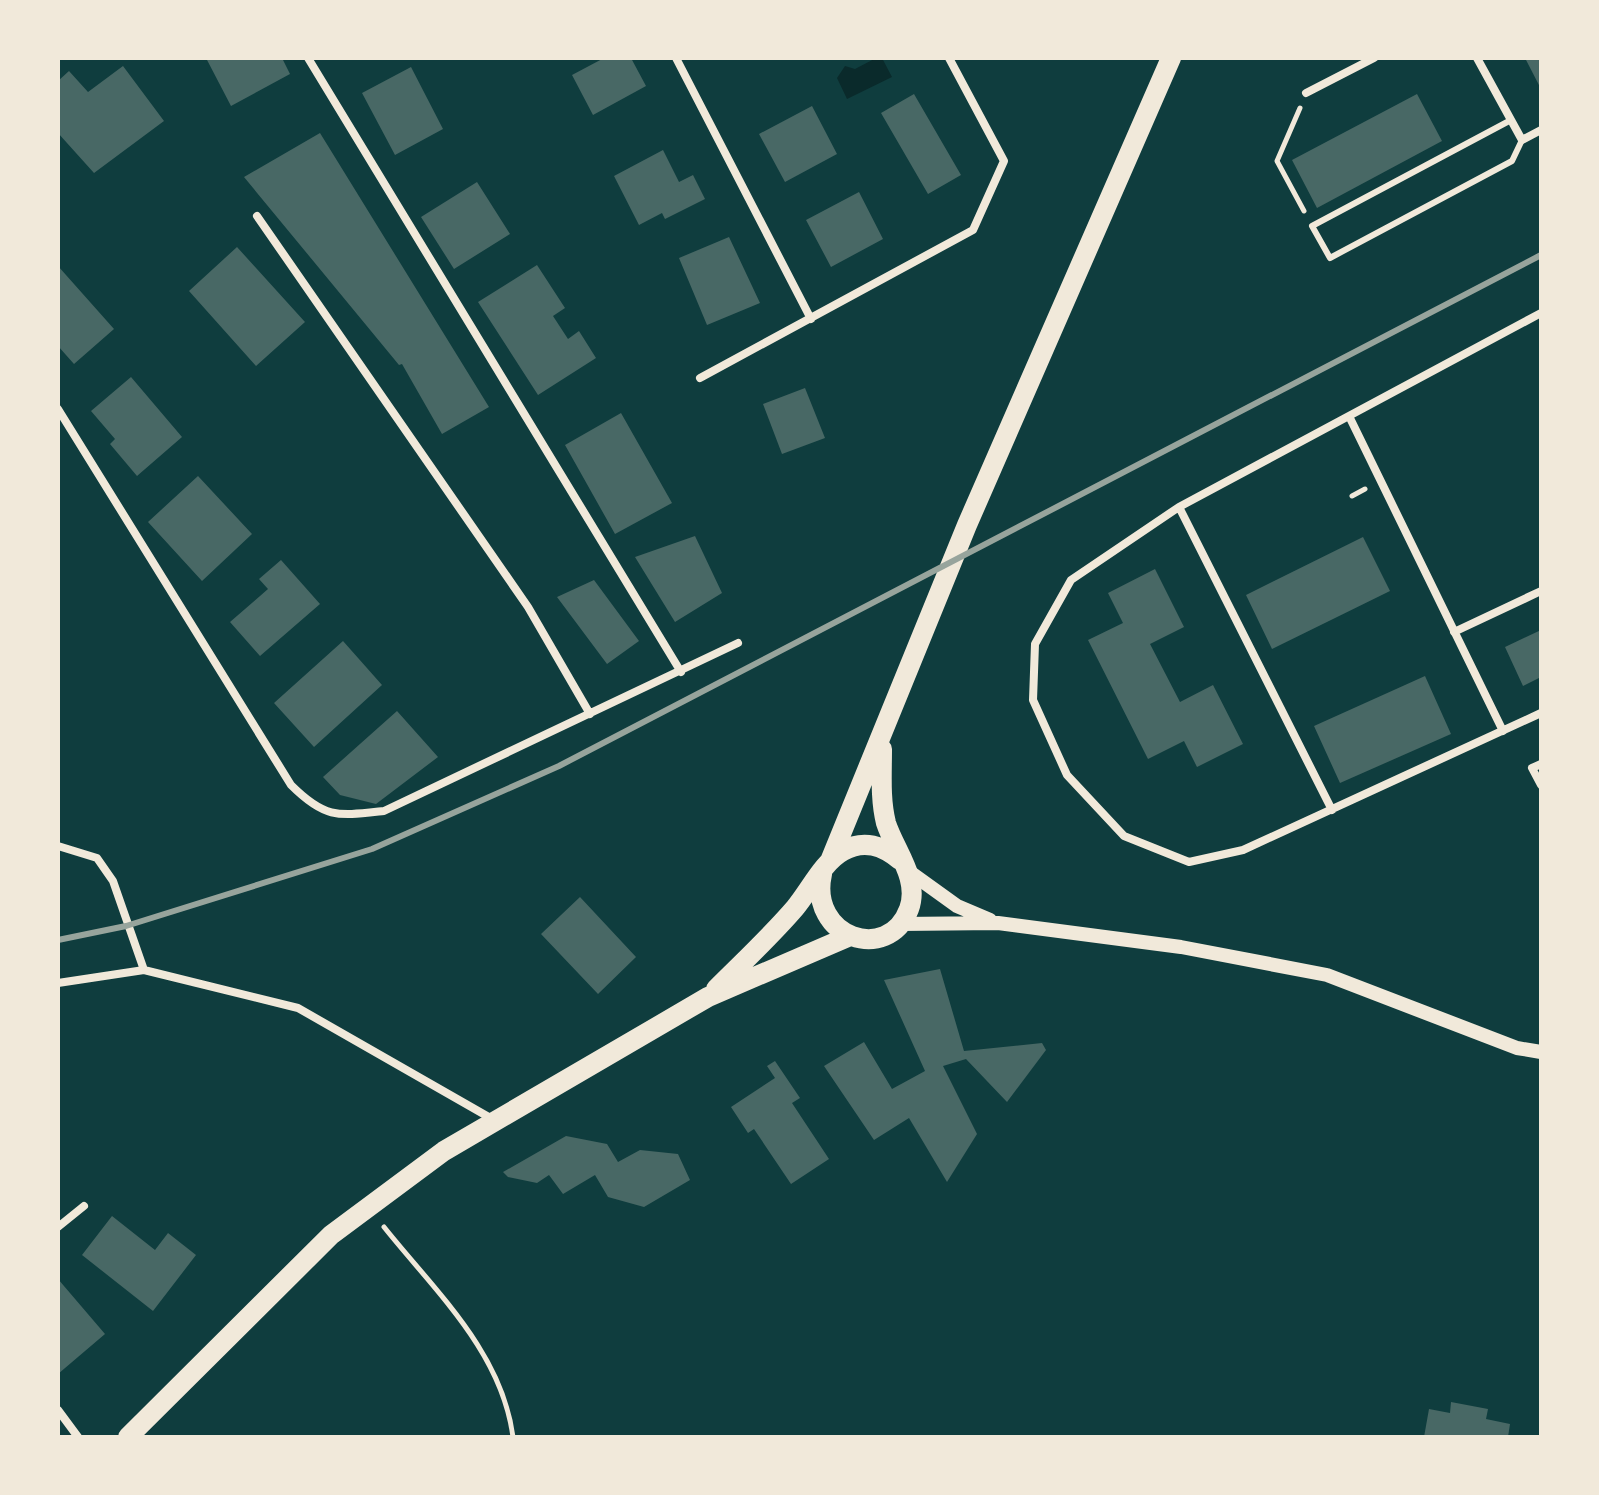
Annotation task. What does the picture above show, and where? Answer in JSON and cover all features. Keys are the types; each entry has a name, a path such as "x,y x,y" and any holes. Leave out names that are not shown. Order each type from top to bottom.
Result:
{"main road":[{"path":"850,936 828,920 821,906 818,890 826,868 883,737 967,525 1171,58"},
{"path":"128,1437 321,1245 444,1151 708,997 850,936 875,938 900,924 912,897 904,865 886,821 881,787 883,737"},
{"path":"708,997 793,910 842,851 867,844 879,847 904,865"}],"street":[{"path":"308,58 681,672"},
{"path":"676,58 811,319"},
{"path":"700,378 973,230 1004,161 949,58"},
{"path":"1306,93 1374,58"},
{"path":"1477,58 1522,140 1541,130"},
{"path":"257,216 528,607 590,714"},
{"path":"1541,313 1179,507 1071,580 1035,644 1033,700 1067,775 1124,836 1189,862 1243,850 1541,713"},
{"path":"58,409 291,785 314,807 344,815 384,811 738,643"},
{"path":"1349,416 1503,731"},
{"path":"1179,507 1332,810"},
{"path":"1454,632 1541,591"},
{"path":"1541,764 1532,768 1541,785"},
{"path":"58,846 97,858 113,881 126,926 144,970"},
{"path":"904,865 957,906 998,923"},
{"path":"900,924 998,923 1181,947 1327,975 1517,1048 1541,1052"},
{"path":"58,983 144,970 298,1008 495,1120"},
{"path":"58,1227 84,1206"},
{"path":"58,1410 78,1437"}],"lane":[{"path":"1511,120 1312,226 1330,258 1512,161 1522,140"}],"path":[{"path":"1306,93 1277,161 1312,226"},
{"path":"368,1208 484,1351 501,1385 513,1437"}],"water":[{"path":"882,58 892,77 847,99 837,78 845,66 855,69"}],"building":[{"path":"206,58 282,58 290,74 231,106"},
{"path":"604,58 631,58 646,86 593,115 572,75"},
{"path":"1525,58 1541,58 1541,89"},
{"path":"123,66 164,121 94,173 58,133 58,81 69,71 88,92"},
{"path":"411,67 443,129 395,155 362,93"},
{"path":"914,94 961,175 928,194 881,113"},
{"path":"1417,94 1442,141 1317,208 1292,160"},
{"path":"812,106 837,154 785,182 759,134"},
{"path":"320,133 489,407 442,434 402,364 399,365 244,177"},
{"path":"663,150 679,182 693,175 705,199 665,219 662,213 639,225 614,176"},
{"path":"477,182 510,234 454,269 421,217"},
{"path":"859,192 883,239 831,267 806,220"},
{"path":"729,237 760,303 707,325 679,258"},
{"path":"237,247 305,322 256,366 189,291"},
{"path":"537,265 565,308 553,316 568,339 579,331 596,358 538,395 478,302"},
{"path":"58,266 114,329 74,364 58,346"},
{"path":"131,377 182,437 137,476 110,444 115,439 91,411"},
{"path":"805,388 825,438 782,454 763,404"},
{"path":"621,413 672,503 615,534 565,445"},
{"path":"198,476 252,534 202,581 148,522"},
{"path":"695,536 722,593 675,622 635,557"},
{"path":"1363,537 1390,591 1272,649 1246,595"},
{"path":"281,560 320,604 260,656 230,622 268,589 259,579"},
{"path":"1155,569 1184,627 1150,644 1180,702 1213,685 1243,744 1197,767 1184,741 1148,759 1088,640 1123,623 1108,593"},
{"path":"594,580 639,641 607,664 557,597"},
{"path":"1541,630 1541,677 1523,686 1505,647"},
{"path":"343,641 382,685 314,747 274,703"},
{"path":"1425,676 1451,734 1340,783 1314,726"},
{"path":"397,711 438,757 376,804 340,795 323,777"},
{"path":"580,897 636,957 598,994 541,934"},
{"path":"940,969 964,1051 1042,1043 1046,1050 1007,1102 966,1059 943,1066 977,1134 947,1182 909,1118 874,1140 824,1066 864,1042 892,1089 925,1071 884,980"},
{"path":"775,1061 800,1098 792,1103 829,1159 791,1184 754,1129 748,1133 731,1107 775,1078 767,1066"},
{"path":"566,1136 607,1144 618,1162 640,1150 678,1154 690,1180 644,1207 608,1197 595,1175 563,1194 549,1175 537,1183 508,1177 503,1172"},
{"path":"112,1216 155,1250 168,1233 196,1255 153,1311 82,1255"},
{"path":"58,1279 105,1334 58,1374"},
{"path":"1451,1402 1488,1409 1486,1419 1510,1424 1508,1437 1424,1437 1429,1409 1450,1413"}],"railway":[{"path":"58,940 126,926 372,849 559,766 1541,255"}]}
